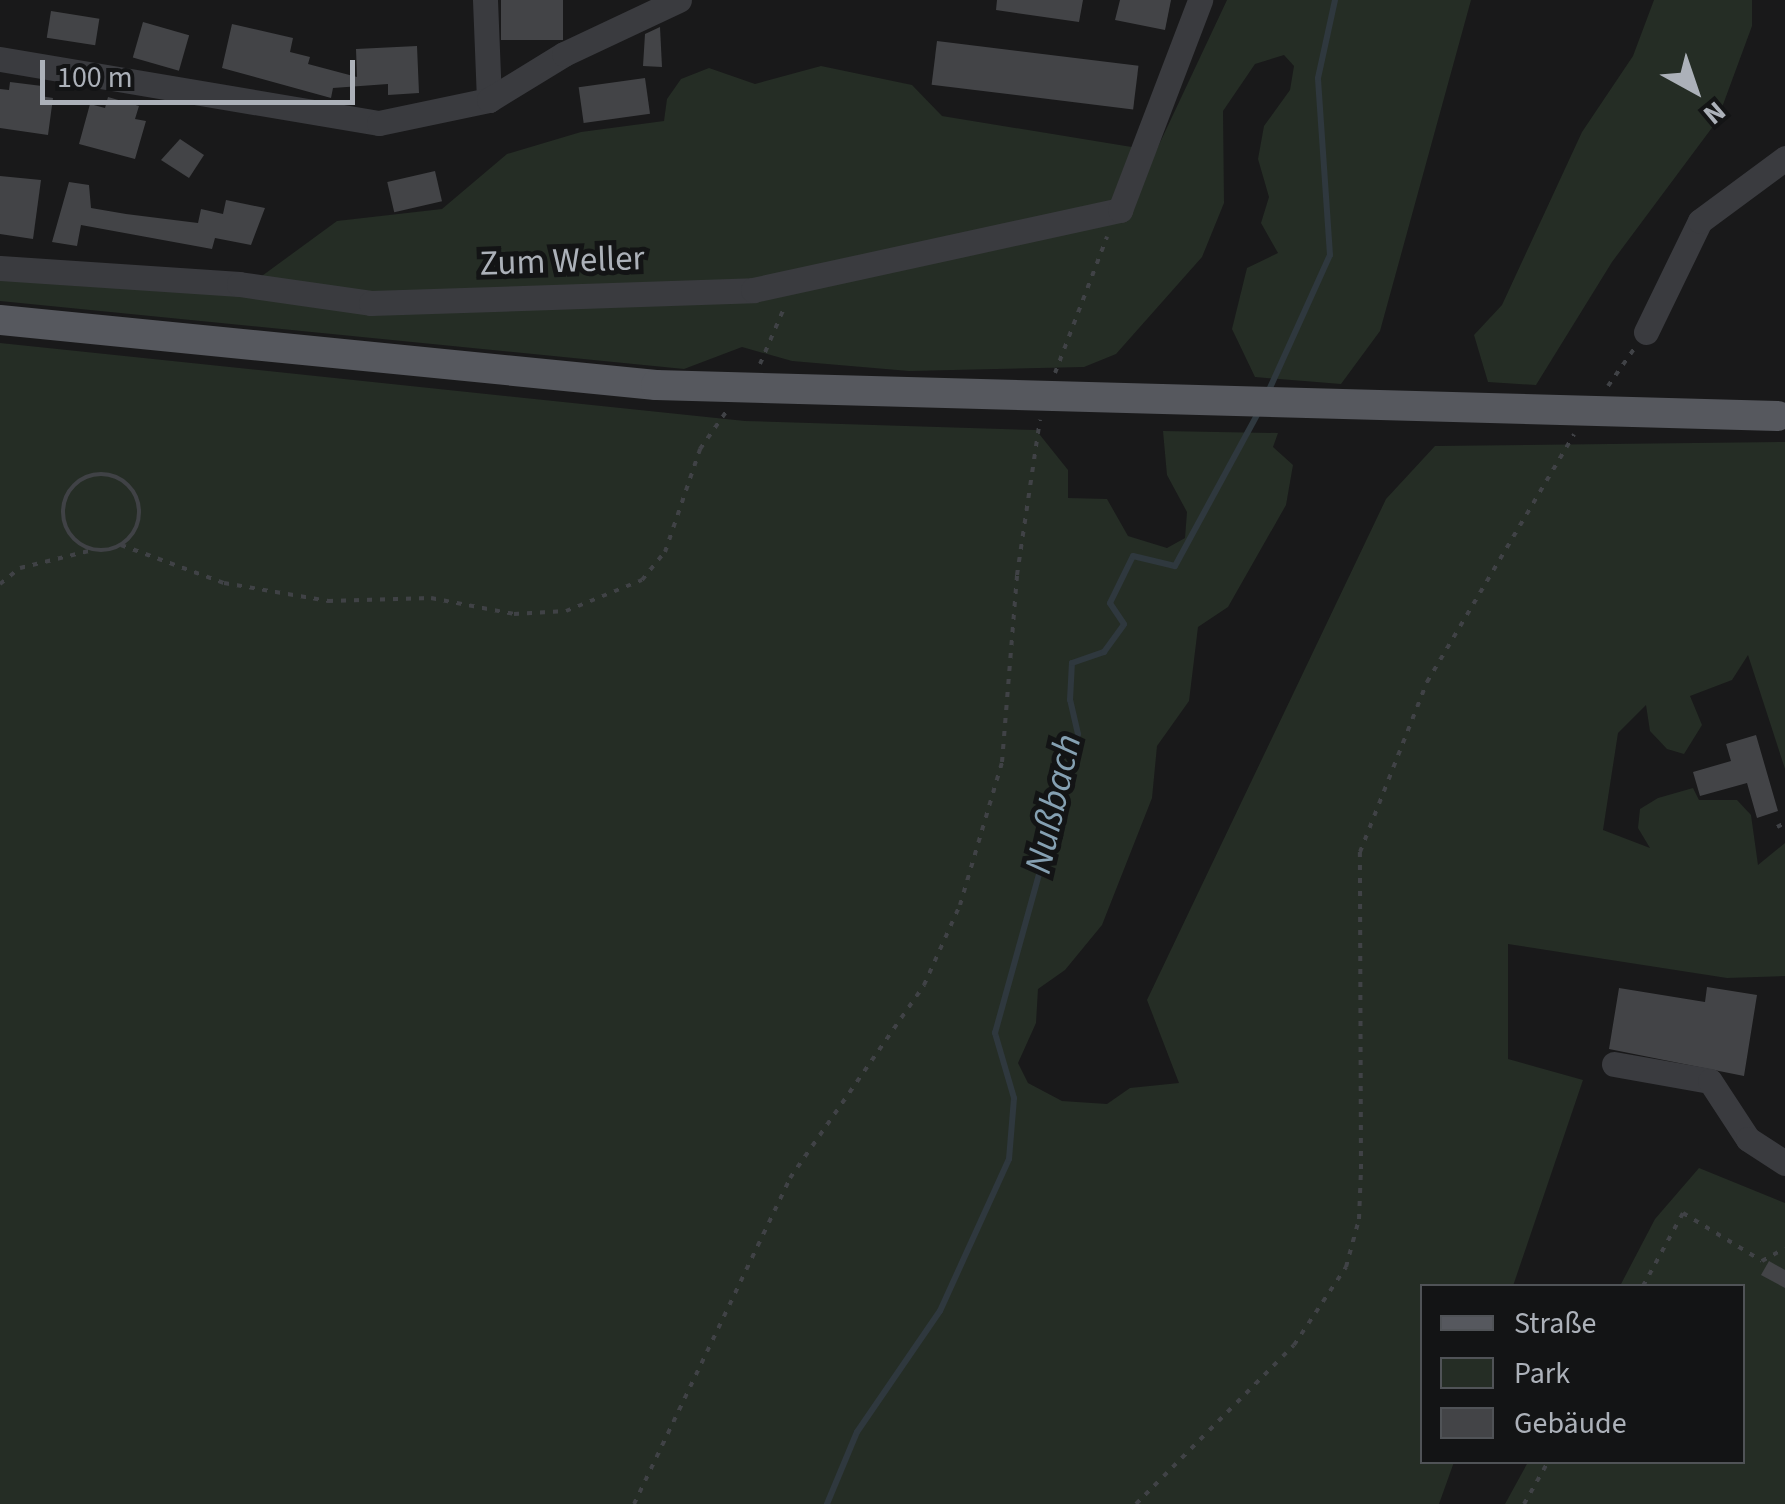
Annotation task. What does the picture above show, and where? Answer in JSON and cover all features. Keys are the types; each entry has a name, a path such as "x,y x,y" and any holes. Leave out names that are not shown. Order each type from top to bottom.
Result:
{"main road":[{"path":"0,320 656,385 1781,416"}],"street":[{"path":"485,0 490,100"},
{"path":"0,59 379,124 490,100 564,54 679,0"},
{"path":"1120,210 1200,0"},
{"path":"1646,332 1700,221 1785,158"},
{"name":"Zum Weller","path":"0,268 240,284 371,303 753,290 1120,210"},
{"path":"1614,1064 1710,1081 1748,1139 1785,1163"}],"path":[{"path":"1052,382 1120,210"},
{"path":"763,359 795,281"},
{"path":"634,1504 790,1178 924,985 960,905 1002,762 1019,556 1041,414"},
{"path":"0,584 20,568 121,545 224,583 328,601 431,598 514,614 566,611 609,597 642,580 664,552 700,449"},
{"path":"1136,1504 1294,1345 1346,1267 1360,1202 1360,852 1428,682 1554,462"},
{"path":"96,550 74,538 64,503 77,482 100,473 124,480 138,500 138,526 121,545"},
{"path":"1777,828 1785,823"},
{"path":"1644,1284 1683,1213 1762,1260 1785,1248"},
{"path":"1524,1504 1547,1464"}],"green space":[{"path":"1227,0 1471,0 1380,331 1341,384 1255,377 1232,329 1247,268 1278,253 1261,223 1269,197 1258,159 1264,126 1290,90 1294,66 1284,55 1255,64 1223,111 1224,203 1202,257 1116,354 1084,367 909,371 792,361 742,347 684,369 0,301 0,272 255,281 337,221 442,209 507,154 581,132 664,121 667,99 681,79 709,68 755,84 821,66 912,85 942,116 1156,151"},
{"path":"1654,0 1752,0 1752,26 1717,121 1612,262 1536,385 1488,382 1474,335 1502,305 1582,132 1633,56"},
{"path":"0,343 745,421 1036,430 1068,470 1068,498 1107,499 1128,536 1167,548 1185,538 1187,512 1167,475 1163,431 1278,433 1273,447 1293,465 1286,505 1228,607 1198,627 1189,701 1157,746 1152,798 1102,925 1065,970 1038,989 1036,1023 1018,1063 1028,1083 1062,1101 1107,1104 1130,1088 1179,1083 1147,1000 1386,499 1435,446 1785,442 1785,769 1748,655 1732,680 1690,696 1702,725 1684,754 1667,749 1650,731 1646,705 1618,733 1603,830 1650,848 1638,828 1640,809 1658,798 1693,788 1699,800 1737,800 1751,815 1758,865 1785,843 1785,976 1727,978 1508,944 1508,1059 1583,1080 1514,1284 1420,1284 1420,1464 1453,1464 1439,1504 0,1504"},
{"path":"1699,1168 1785,1203 1785,1504 1505,1504 1527,1464 1745,1464 1745,1284 1621,1284 1655,1219"}],"building":[{"path":"501,0 563,0 563,40 501,40"},
{"path":"997,0 1083,0 1079,22 996,10"},
{"path":"1120,0 1171,0 1165,30 1115,20"},
{"path":"51,11 99,19 95,45 47,38"},
{"path":"143,22 189,35 179,71 133,58"},
{"path":"232,24 293,38 290,52 310,57 308,64 357,77 356,49 417,46 419,93 388,95 388,84 333,88 331,98 222,68"},
{"path":"660,27 662,67 643,66 645,34"},
{"path":"937,41 1138,66 1133,109 932,85"},
{"path":"645,78 650,114 584,123 579,87"},
{"path":"10,82 42,86 40,96 53,98 48,135 0,128 0,89 9,90"},
{"path":"108,97 139,106 135,119 146,121 135,159 79,144 90,104 105,108"},
{"path":"180,139 204,155 189,178 161,160"},
{"path":"435,171 442,201 394,212 387,182"},
{"path":"0,176 41,180 33,239 0,234"},
{"path":"69,182 89,185 91,208 126,214 198,223 201,209 223,214 226,200 265,208 251,245 215,238 212,249 81,225 77,246 52,242"},
{"path":"1756,735 1778,811 1757,818 1747,783 1700,796 1693,772 1731,761 1726,744"},
{"path":"1707,987 1757,995 1744,1076 1609,1049 1619,988 1705,1002"},
{"path":"1769,1261 1785,1270 1785,1288 1761,1275"}],"waterway":[{"name":"Nußbach","path":"1269,390 1330,255 1318,78 1335,0"},
{"name":"Nußbach","path":"827,1504 857,1432 940,1311 1009,1159 1014,1098 995,1033 1078,734 1070,700 1072,663 1104,652 1124,624 1110,603 1133,556 1175,566 1259,411"}]}
